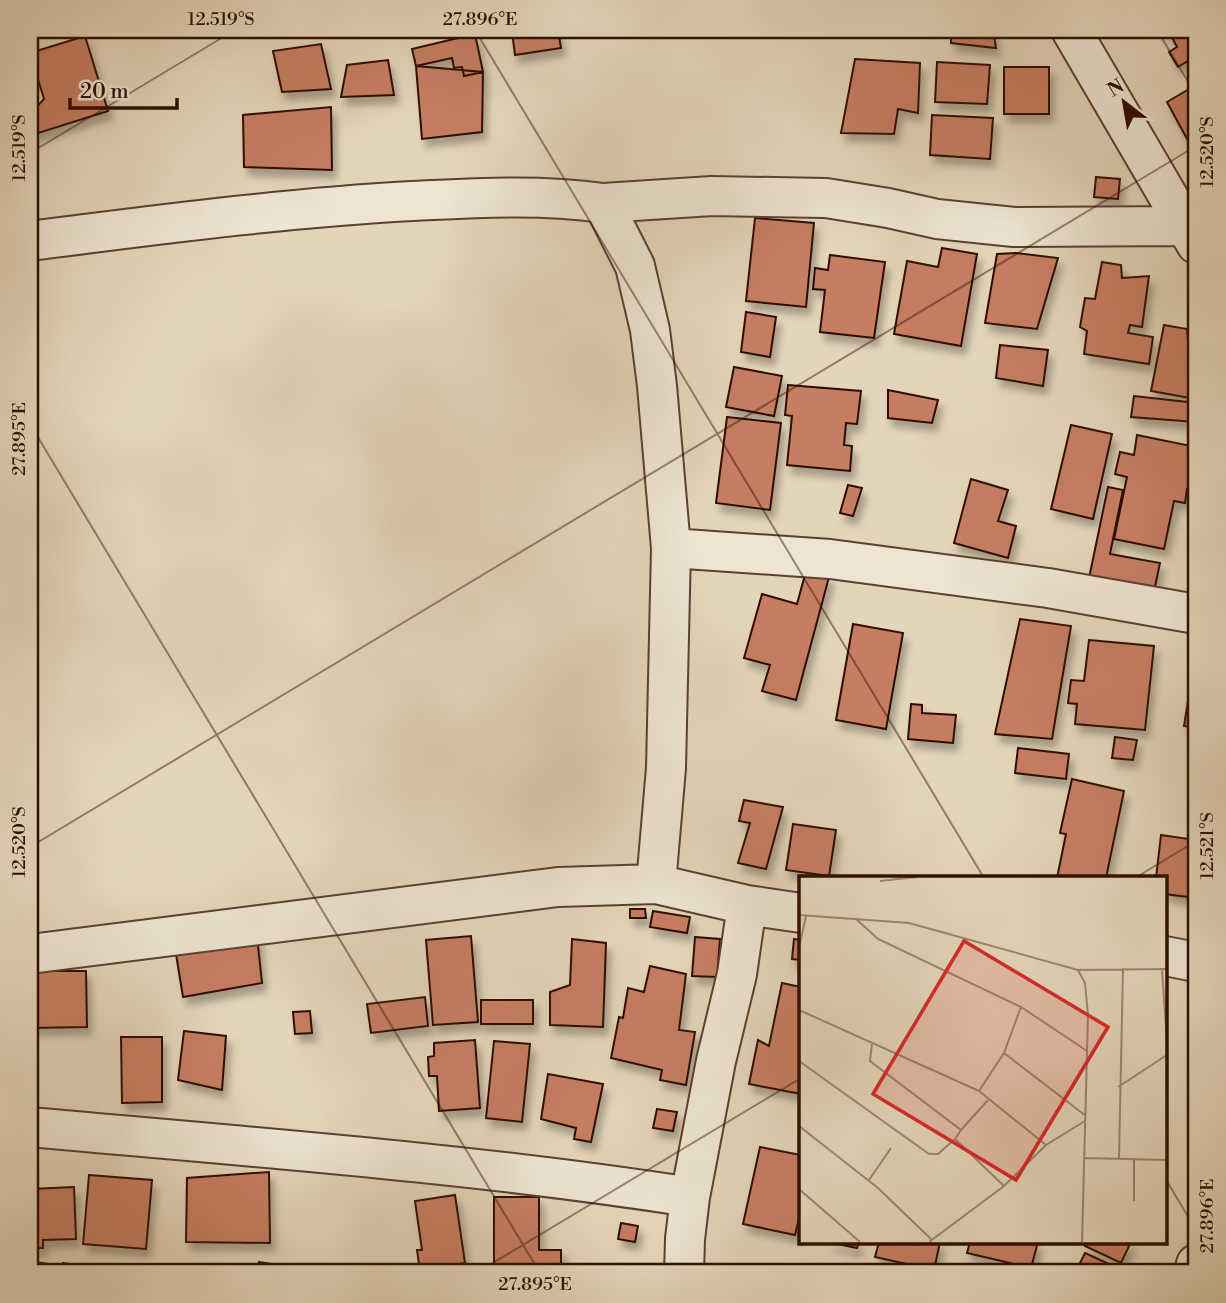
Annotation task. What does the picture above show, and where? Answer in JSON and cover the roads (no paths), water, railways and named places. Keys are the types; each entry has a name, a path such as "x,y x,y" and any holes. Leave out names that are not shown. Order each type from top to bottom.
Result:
{"street":[{"path":"1071,30 1191,235"},
{"path":"30,240 318,206 559,196 603,203 712,196 826,198 937,219 1014,227 1191,235"},
{"path":"603,203 635,266 650,330 671,548 666,768 656,884"},
{"path":"671,548 830,559 1048,588 1196,614"},
{"path":"30,954 558,887 656,884 747,905 799,913"},
{"path":"684,1273 684,1239 690,1197 716,1062 737,974 747,905"},
{"path":"1166,956 1196,962"},
{"path":"30,1127 541,1176 690,1197"},
{"path":"1194,1273 1196,1264"}]}
